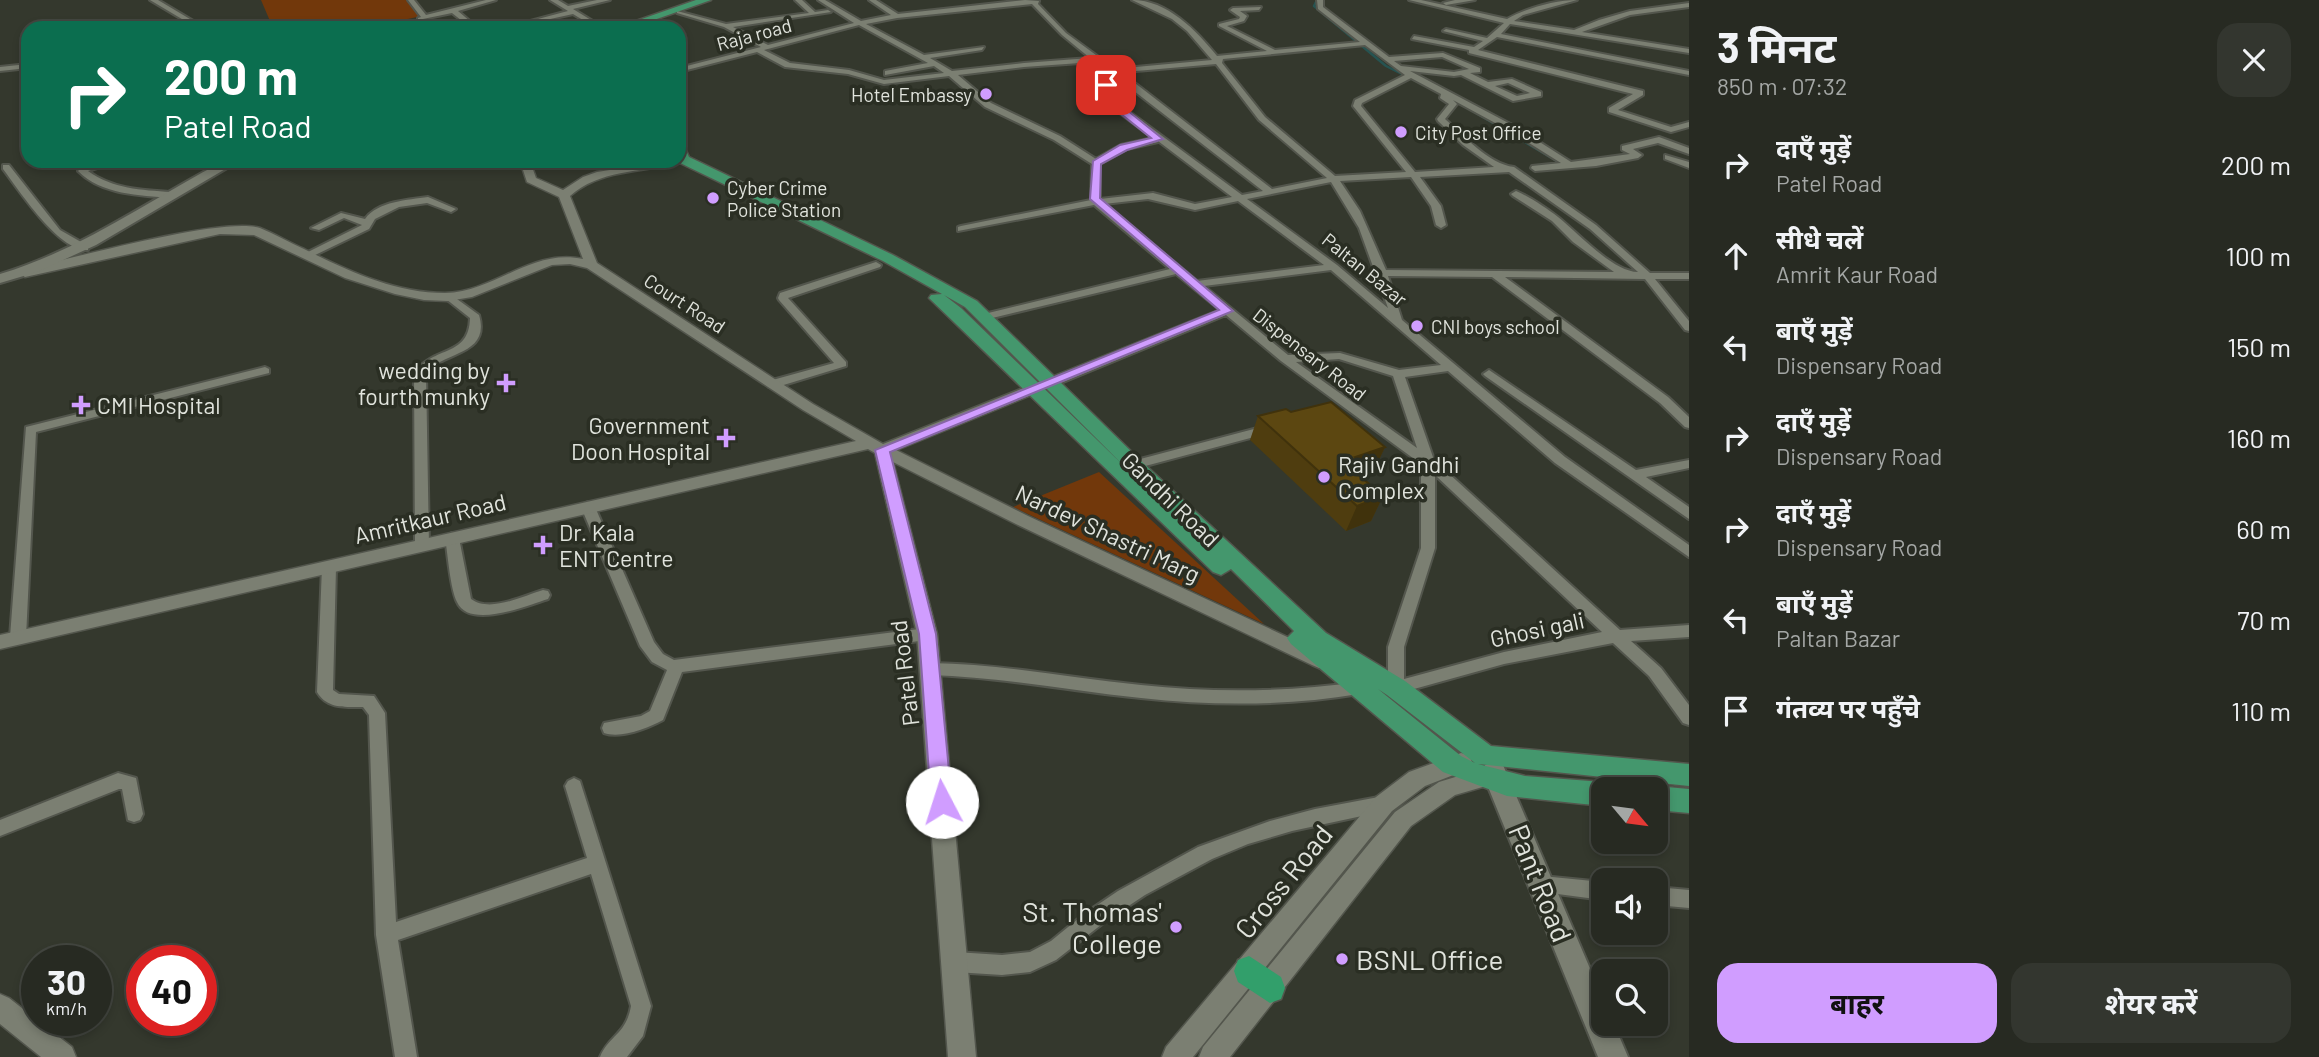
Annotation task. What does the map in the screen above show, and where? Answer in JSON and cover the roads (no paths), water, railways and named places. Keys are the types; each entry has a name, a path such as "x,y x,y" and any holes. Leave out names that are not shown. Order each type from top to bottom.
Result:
{"main road":[{"path":"640,21 706,0"},
{"path":"649,21 681,6 718,0"},
{"name":"Gandhi Road","path":"686,164 928,292 955,311 1134,465 1318,639 1396,688 1488,774"},
{"name":"Gandhi Road","path":"686,164 888,258 971,304 1117,471 1326,664 1383,704 1452,764 1488,774"},
{"path":"0,279 84,248 219,168"},
{"path":"1488,774 1689,775"},
{"path":"1488,774 1591,792"},
{"name":"Pant Road","path":"1488,774 1542,885 1613,1057"},
{"path":"1668,799 1689,801"}],"street":[{"path":"153,0 190,21"},
{"path":"411,0 422,18 473,2 493,0"},
{"path":"553,0 589,21"},
{"path":"536,21 607,0"},
{"path":"798,0 814,14"},
{"path":"821,0 856,24 935,64 988,104 1070,143 1096,163"},
{"path":"872,0 897,16"},
{"path":"886,9 969,0"},
{"name":"Raja road","path":"686,68 765,46 897,16 1045,0"},
{"path":"1135,0 1149,1 1185,23 1218,59 1254,110 1334,179 1369,236 1397,320"},
{"path":"1245,0 1259,8 1233,9 1244,16 1242,20 1221,25 1271,51"},
{"path":"1320,0 1320,8 1408,76 1453,104 1443,112 1441,119 1466,144 1504,170"},
{"path":"1412,0 1508,21 1689,51"},
{"path":"1434,4 1472,0"},
{"path":"1474,49 1493,38 1508,21 1521,14 1574,0"},
{"path":"1644,0 1663,8"},
{"name":"Paltan Bazar","path":"1031,1 1064,34 1097,60 1114,100 1158,139 1333,267 1560,460 1689,552"},
{"path":"1574,33 1608,19 1689,5"},
{"path":"681,6 765,46"},
{"path":"453,10 466,21"},
{"path":"726,26 828,12"},
{"path":"1454,26 1493,38"},
{"path":"1446,31 1689,73"},
{"path":"1414,37 1474,49 1475,52 1640,93 1611,109 1689,137"},
{"path":"1104,72 1271,51 1366,43"},
{"path":"1355,44 1383,66 1513,129 1571,166"},
{"path":"923,57 982,48"},
{"path":"757,49 792,66 884,82 1024,65 1097,60"},
{"path":"1387,58 1443,55 1477,70 1461,72 1399,68"},
{"path":"859,76 935,64"},
{"path":"0,69 21,67"},
{"path":"1119,71 1128,82 1269,191"},
{"path":"1461,72 1486,85 1516,99 1538,94 1509,81 1486,85"},
{"path":"1408,76 1358,102 1357,106 1436,206 1441,225"},
{"path":"1671,130 1689,124"},
{"path":"1096,163 1124,148 1158,139"},
{"path":"1535,168 1571,166 1637,155 1625,148 1654,140 1689,151"},
{"path":"1668,157 1689,164"},
{"path":"1096,163 1094,197 1097,203"},
{"path":"6,167 57,232 84,248"},
{"path":"88,168 82,171 95,182 111,188 171,195"},
{"path":"527,168 531,180 564,195 591,265"},
{"path":"564,195 571,186 591,178 636,168"},
{"path":"961,229 1097,203 1150,196 1188,207 1334,179 1511,169 1593,227 1647,275 1689,328"},
{"path":"1516,194 1555,219 1576,240 1625,275"},
{"path":"307,255 366,227 371,217 397,204 428,200 451,209"},
{"name":"Dispensary Road","path":"1097,203 1342,409 1428,462 1655,672 1689,718"},
{"path":"316,228 344,215 367,223"},
{"path":"25,272 220,230 243,229 256,231 373,283 450,297 475,317 476,328 472,340 462,348 427,364 420,373 422,545"},
{"path":"450,297 554,259 591,265"},
{"name":"Court Road","path":"591,265 773,384 877,446"},
{"path":"773,384 842,364 783,298 784,295 876,265"},
{"path":"1195,284 1333,267"},
{"path":"984,317 1179,270"},
{"path":"1381,273 1689,276"},
{"path":"1494,274 1664,400 1689,424"},
{"path":"1675,311 1689,309"},
{"path":"877,446 1043,385 1227,311"},
{"path":"1285,359 1340,356 1398,374 1450,367"},
{"path":"18,637 30,430 265,371"},
{"path":"1396,688 1396,647 1428,548 1428,462 1398,374"},
{"path":"1489,374 1689,514"},
{"path":"1134,465 1282,425"},
{"name":"Amritkaur Road","path":"0,642 588,507 877,446"},
{"name":"Patel Road","path":"877,446 928,634 962,1057"},
{"name":"Nardev Shastri Marg","path":"877,446 1022,520 1326,664"},
{"path":"1634,475 1683,465 1689,476"},
{"path":"588,507 653,656 676,667 928,634"},
{"path":"452,538 464,602 470,609 483,610 543,595"},
{"path":"328,566 325,692 330,698 341,701 368,701 377,713 386,935 394,998 406,1057"},
{"name":"Ghosi gali","path":"1396,688 1460,669 1618,636 1689,631"},
{"path":"610,727 644,722 657,715 676,667"},
{"path":"930,669 1002,671 1109,688 1189,695 1327,694 1359,688"},
{"name":"Cross Road","path":"1213,1057 1259,979 1384,804 1417,779 1452,764"},
{"name":"Cross Road","path":"1176,1057 1259,979 1403,819 1434,796 1467,780 1488,774"},
{"path":"0,828 118,781 130,783 134,814"},
{"path":"574,786 641,1006 639,1024 627,1044 611,1057"},
{"path":"956,962 996,965 1029,962 1052,952 1097,916 1153,879 1208,851 1282,826 1384,804"},
{"path":"386,935 597,863"},
{"path":"1542,885 1591,890"},
{"path":"1668,897 1689,899"},
{"path":"0,1007 62,1057"}],"waterway":[{"path":"1317,0 1314,6 1386,66 1440,93"},
{"path":"1466,107 1562,164"}],"place":[{"name":"Hotel Embassy","path":"986,94"},
{"name":"City Post Office","path":"1401,132"},
{"name":"Cyber Crime Police Station","path":"713,198"},
{"name":"CNI boys school","path":"1417,326"},
{"name":"wedding by fourth munky","path":"506,383"},
{"name":"CMI Hospital","path":"81,405"},
{"name":"Government Doon Hospital","path":"726,438"},
{"name":"Rajiv Gandhi Complex","path":"1324,477"},
{"name":"Dr. Kala ENT Centre","path":"543,545"},
{"name":"St. Thomas' College","path":"1176,927"},
{"name":"BSNL Office","path":"1342,959"}]}
